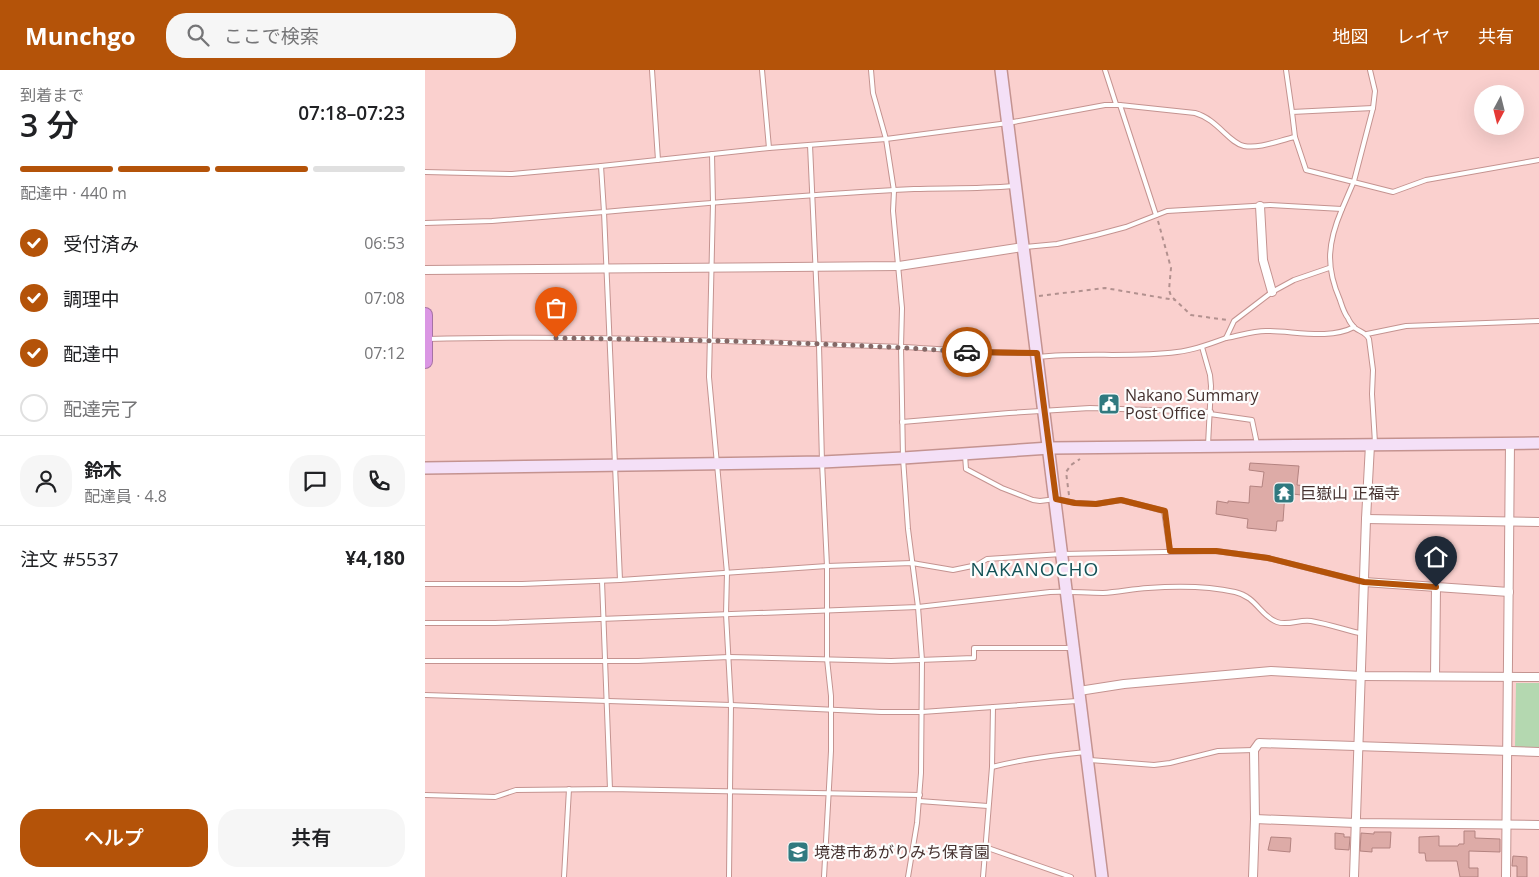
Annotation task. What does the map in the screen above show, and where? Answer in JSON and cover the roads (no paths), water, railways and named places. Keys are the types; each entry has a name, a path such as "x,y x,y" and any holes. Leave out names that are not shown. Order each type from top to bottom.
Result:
{"highway":[{"path":"425,315 425,361"}],"street":[{"path":"1001,70 1102,877"},
{"path":"1260,206 1263,260 1272,292"},
{"path":"425,270 899,266 1023,247"},
{"path":"1506,877 1510,443"},
{"path":"425,468 822,462 1049,448 1539,443"},
{"path":"1353,877 1366,519 1373,445"},
{"path":"1366,519 1539,522"},
{"path":"1364,582 1509,592"},
{"path":"1435,676 1436,587"},
{"path":"1079,695 1124,684 1271,671 1361,676 1539,678"},
{"path":"1253,877 1255,819 1253,750 1259,743 1539,752"},
{"path":"1255,819 1356,823 1539,825"}],"lane":[{"path":"652,70 659,160"},
{"path":"762,70 769,148"},
{"path":"871,70 873,93 886,139 894,191 893,211 902,308 903,458 922,660 920,795 908,877"},
{"path":"1105,70 1156,215"},
{"path":"1286,70 1295,137 1306,170 1393,192 1426,180 1539,160"},
{"path":"1370,70 1375,91 1373,108 1354,181 1335,225 1330,252 1329,268 1347,317 1354,327 1367,334 1406,326 1539,321"},
{"path":"425,172 512,174 810,144 886,139 1008,123 1105,105 1195,113 1205,116 1237,143 1245,146 1257,146 1295,137"},
{"path":"1292,112 1373,108"},
{"path":"810,144 817,267 822,462 827,566 827,659 832,709 824,877"},
{"path":"712,154 713,203 709,377 727,573 726,614 731,705 729,877"},
{"path":"601,166 620,580"},
{"path":"425,223 472,222 813,196 1015,186"},
{"path":"1023,247 1057,244 1096,235 1126,227 1167,211 1260,206 1342,209"},
{"path":"1226,338 1234,321 1272,292 1294,280 1329,268"},
{"path":"426,339 503,337 609,338 901,347 996,354 1151,354 1178,352 1202,347 1226,338 1266,330 1326,334 1354,327"},
{"path":"1367,334 1373,370 1371,394 1376,435 1373,445"},
{"path":"1202,347 1210,375 1211,413 1208,447"},
{"path":"902,422 1090,408 1211,413 1252,420 1257,446"},
{"path":"965,454 966,469 1002,488 1033,500 1056,499 1075,503 1096,504 1121,500 1165,511 1170,551"},
{"path":"425,584 522,584 602,581 827,566 912,563 953,570 977,565 987,559 1062,554 1170,551 1216,551 1268,558 1364,582"},
{"path":"602,581 610,789"},
{"path":"425,623 495,623 918,607 1067,591 1105,592 1175,586 1236,592 1247,596 1265,614 1277,622 1287,624 1302,620 1311,621 1363,634"},
{"path":"425,661 605,661 729,657 827,659 859,662 974,658 974,648 1074,648"},
{"path":"425,696 922,712 993,707 1079,695"},
{"path":"983,877 992,767 993,707"},
{"path":"992,767 1045,756 1087,756 1154,765 1218,751 1253,750"},
{"path":"425,795 495,797 516,790 610,789 920,795"},
{"path":"564,877 569,790"},
{"path":"919,801 988,806"},
{"path":"985,847 1011,854 1071,877"}],"place":[{"name":"Nakano Summary Post Office","path":"1109,404"},
{"name":"巨嶽山 正福寺","path":"1284,493"},
{"name":"境港市あがりみち保育園","path":"798,852"}],"district":[{"name":"NAKANOCHO","path":"1035,569"}]}
